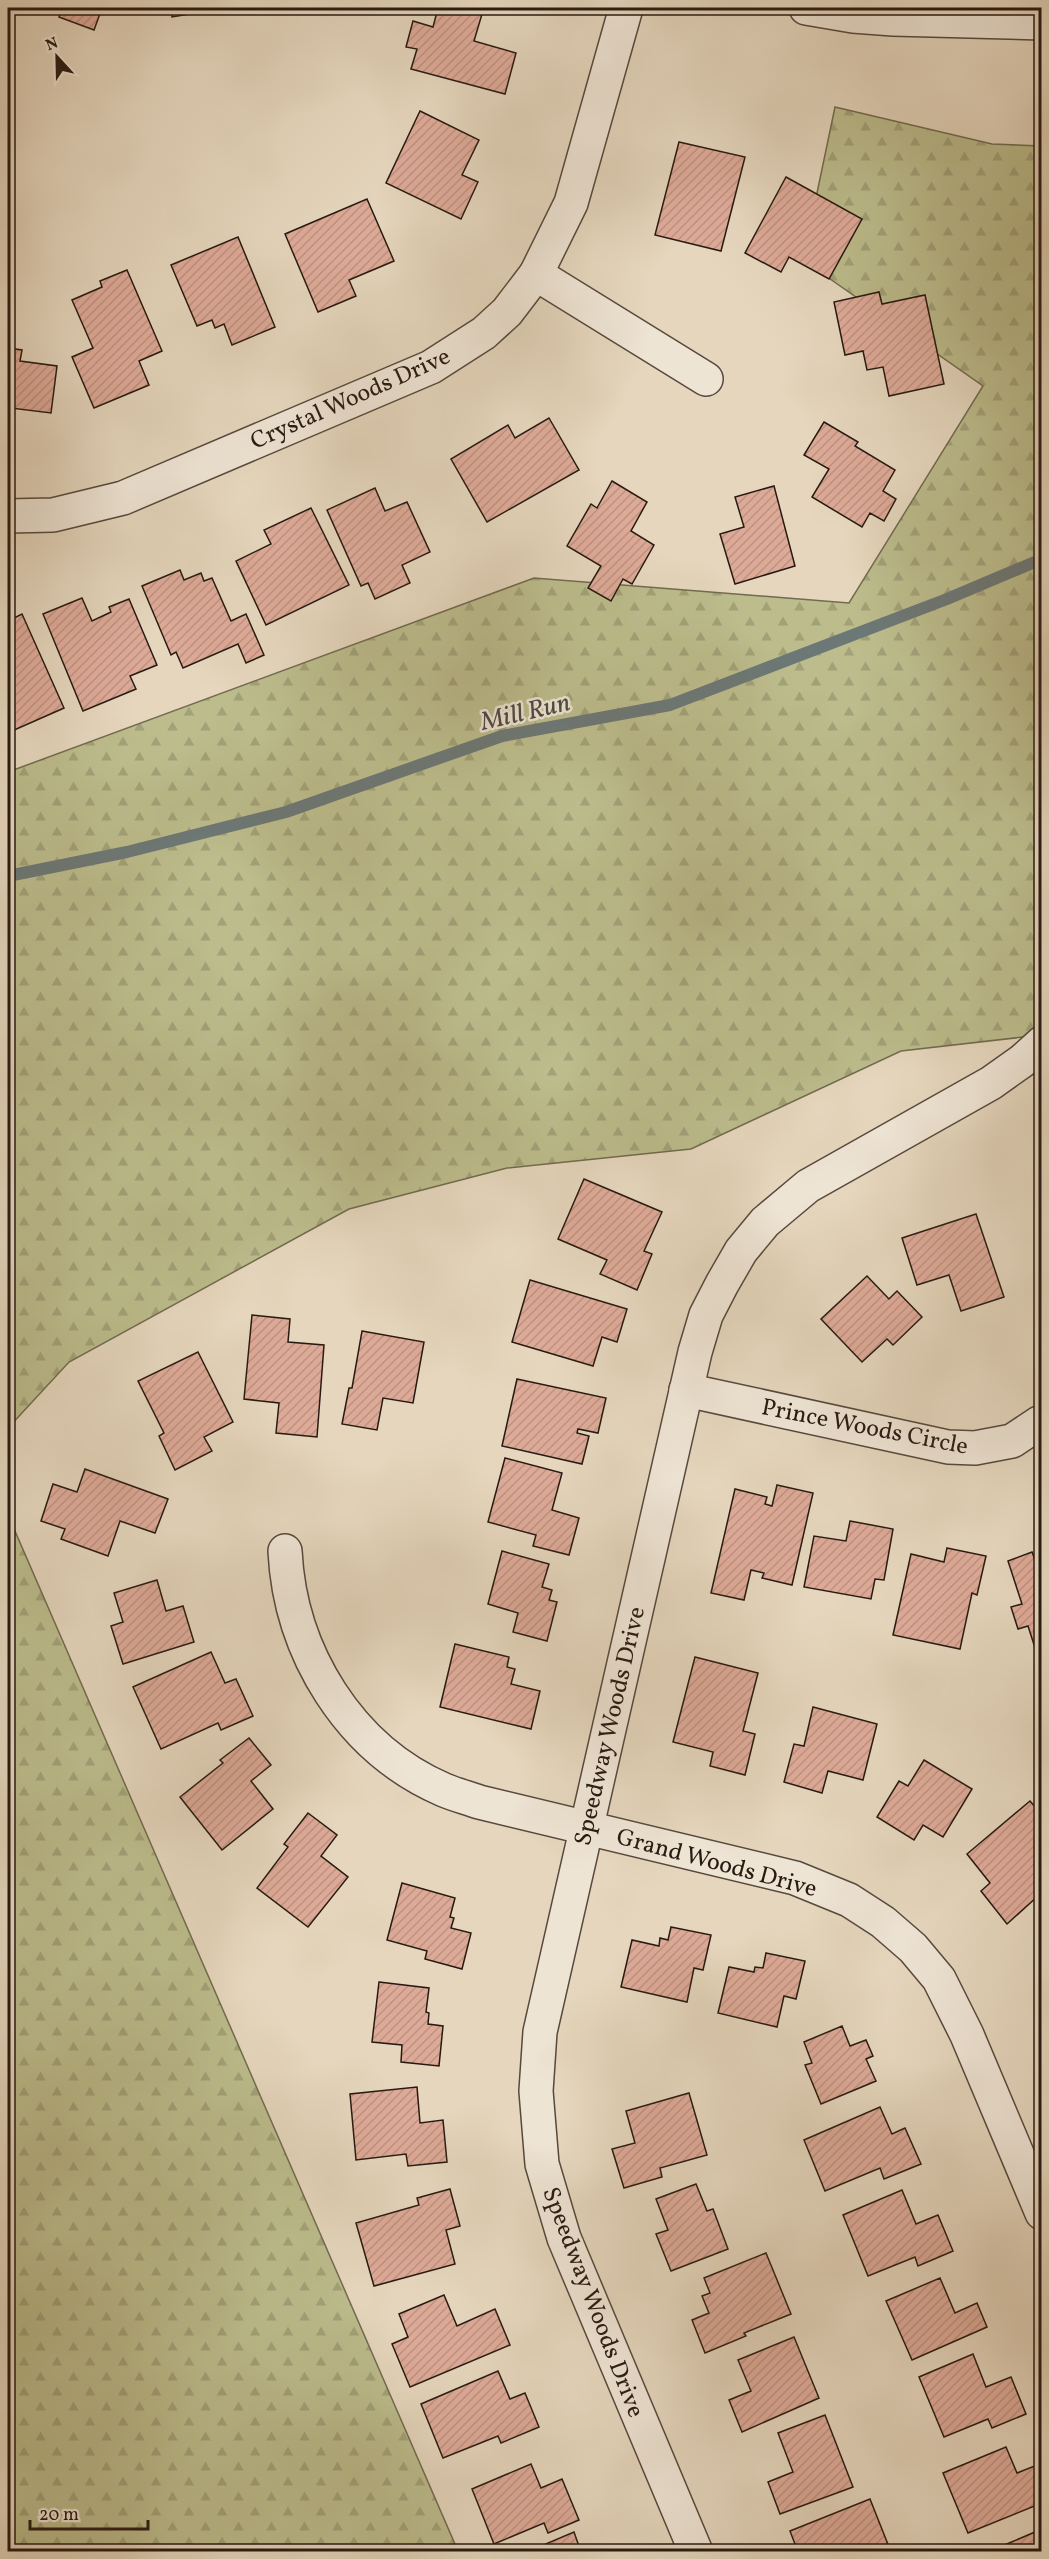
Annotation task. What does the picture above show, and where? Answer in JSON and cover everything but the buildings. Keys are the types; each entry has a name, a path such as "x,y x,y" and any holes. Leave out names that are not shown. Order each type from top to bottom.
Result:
{"street":[{"name":"Crystal Woods Drive","path":"8,516 53,515 123,498 431,367 484,333 507,312 536,274 572,203 626,8"},
{"path":"806,8 863,17 1041,23"},
{"path":"536,274 706,379"},
{"name":"Speedway Woods Drive","path":"696,2552 564,2238 552,2202 540,2146 536,2091 540,2032 585,1827 686,1390 706,1315 741,1251 765,1222 808,1186 991,1083 1022,1061 1041,1043"},
{"name":"Prince Woods Circle","path":"686,1390 948,1447 975,1448 1012,1441 1039,1423"},
{"name":"Grand Woods Drive","path":"285,1551 293,1609 312,1661 330,1693 353,1722 396,1762 444,1790 479,1802 795,1878 849,1900 883,1922 912,1948 939,1979 967,2035 1041,2213"}],"green space":[{"path":"835,107 992,144 1041,146 1041,1035 901,1051 691,1149 507,1168 349,1209 69,1362 8,1428 8,772 534,578 849,603 983,386 803,260"},
{"path":"8,1515 458,2551 8,2551"}],"waterway":[{"name":"Mill Run","path":"8,876 127,852 286,812 502,736 670,705 947,599 1042,559"}]}
